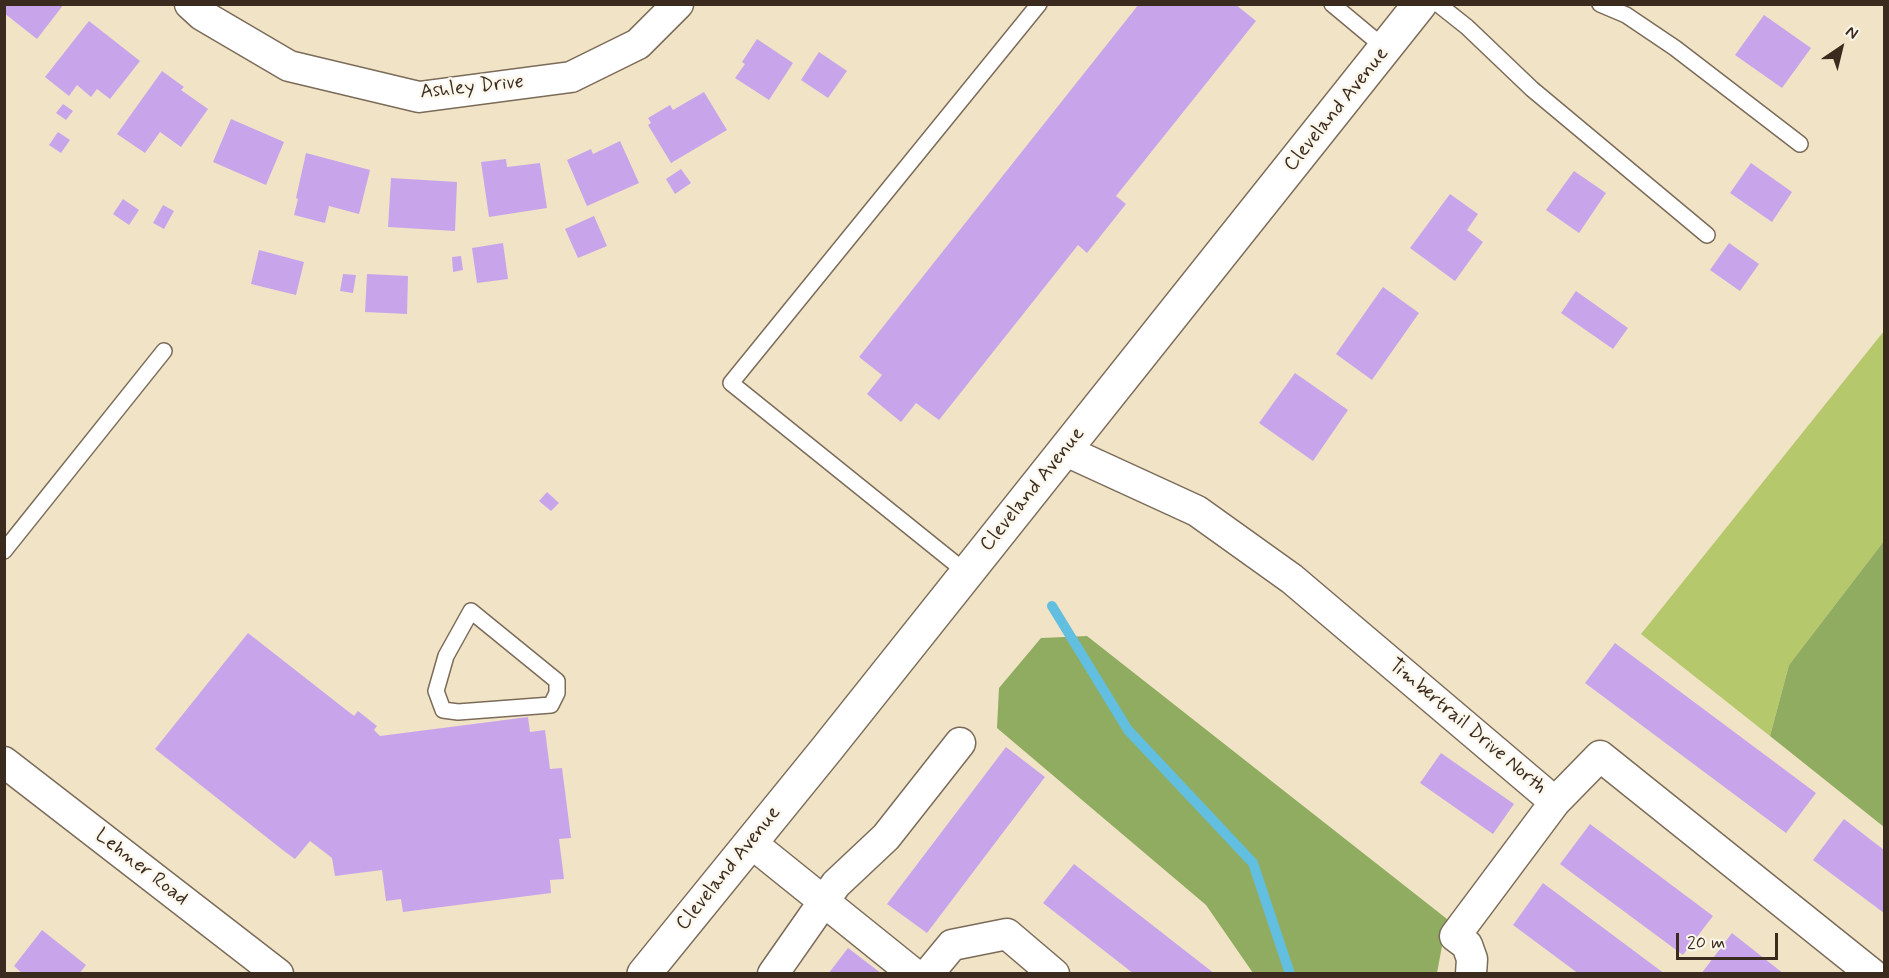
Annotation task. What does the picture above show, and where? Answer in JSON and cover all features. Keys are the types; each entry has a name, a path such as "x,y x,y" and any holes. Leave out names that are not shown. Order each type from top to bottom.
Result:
{"main road":[{"name":"Cleveland Avenue","path":"644,974 826,750 1420,4"}],"street":[{"name":"Ashley Drive","path":"190,4 202,15 290,66 419,97 571,77 638,44 678,4"},
{"name":"Timbertrail Drive North","path":"1064,450 1197,511 1292,579 1555,802 1600,756 1872,974"},
{"path":"773,974 836,884 886,837 960,743"},
{"name":"Lehner Road","path":"4,762 278,974"},
{"path":"1471,974 1472,959 1467,945 1455,936 1555,802"},
{"path":"750,842 914,974"},
{"path":"928,974 952,945 1007,934 1054,974"}],"lane":[{"path":"967,573 731,384 1039,4"},
{"path":"1332,4 1386,49"},
{"path":"1438,4 1467,27 1532,89 1707,235"},
{"path":"1600,4 1626,15 1675,48 1800,144"},
{"path":"4,551 164,351"},
{"path":"471,610 557,681 557,693 551,705 458,712 443,710 436,691 446,656 471,610"}],"green space":[{"path":"1884,331 1884,541 1789,665 1770,736 1641,634"},
{"path":"1884,541 1884,827 1770,736 1789,665"},
{"path":"1087,636 1447,919 1437,973 1253,973 1206,905 997,728 999,688 1041,638"}],"building":[{"path":"4,4 64,4 37,39 4,13"},
{"path":"1139,4 1235,4 1256,21 1116,196 1126,204 1087,253 1078,245 939,420 916,403 901,422 867,394 882,375 859,357"},
{"path":"1764,15 1811,48 1782,88 1735,55"},
{"path":"89,21 140,61 110,99 97,89 91,97 77,85 69,96 45,77"},
{"path":"757,39 793,63 769,100 735,78 745,64 742,62"},
{"path":"819,52 847,71 828,98 801,80"},
{"path":"162,71 184,87 181,90 208,109 181,147 160,132 145,153 117,134"},
{"path":"704,92 727,130 671,163 648,125 651,123 648,118 670,105 673,110"},
{"path":"63,104 73,111 66,120 56,113"},
{"path":"231,119 284,142 266,185 213,162"},
{"path":"58,132 70,140 61,153 49,145"},
{"path":"620,141 639,183 587,206 567,160 591,149 593,154"},
{"path":"306,153 370,170 359,214 329,206 325,223 294,215"},
{"path":"506,159 507,167 540,163 547,208 489,217 481,162"},
{"path":"1751,163 1792,192 1772,222 1730,193"},
{"path":"681,169 691,183 675,194 666,179"},
{"path":"1574,171 1606,193 1579,233 1546,210"},
{"path":"391,178 457,182 455,231 388,227"},
{"path":"1450,194 1478,214 1467,230 1483,242 1455,281 1410,248"},
{"path":"123,199 139,210 129,225 113,214"},
{"path":"163,205 174,211 164,229 153,223"},
{"path":"594,216 607,246 578,258 565,229"},
{"path":"503,243 508,279 477,283 472,248"},
{"path":"1729,243 1759,264 1740,291 1710,270"},
{"path":"259,250 304,262 296,295 251,284"},
{"path":"461,256 463,270 453,272 452,257"},
{"path":"343,274 356,275 353,293 340,291"},
{"path":"367,274 408,276 407,314 365,312"},
{"path":"1383,287 1419,313 1372,380 1336,354"},
{"path":"1576,291 1628,328 1613,349 1561,313"},
{"path":"1295,373 1348,410 1313,461 1259,423"},
{"path":"547,492 559,503 551,511 539,501"},
{"path":"248,633 354,716 358,711 377,726 374,730 380,736 528,717 530,732 545,730 550,769 562,768 571,838 559,839 564,879 550,880 551,893 403,912 401,899 386,901 382,870 335,876 332,858 310,841 295,859 284,851 155,749"},
{"path":"1615,643 1816,793 1786,833 1585,683"},
{"path":"1006,747 1045,777 927,933 887,904"},
{"path":"1441,753 1514,804 1493,834 1420,783"},
{"path":"1844,819 1884,850 1884,913 1813,860"},
{"path":"1590,824 1713,916 1683,955 1560,864"},
{"path":"1074,864 1215,974 1134,974 1043,903"},
{"path":"1543,883 1665,974 1579,974 1513,925"},
{"path":"42,930 86,965 79,974 23,974 14,966"},
{"path":"1732,933 1784,974 1701,974"},
{"path":"848,948 882,974 828,974"}],"waterway":[{"path":"1052,606 1128,730 1253,863 1290,974"}]}
